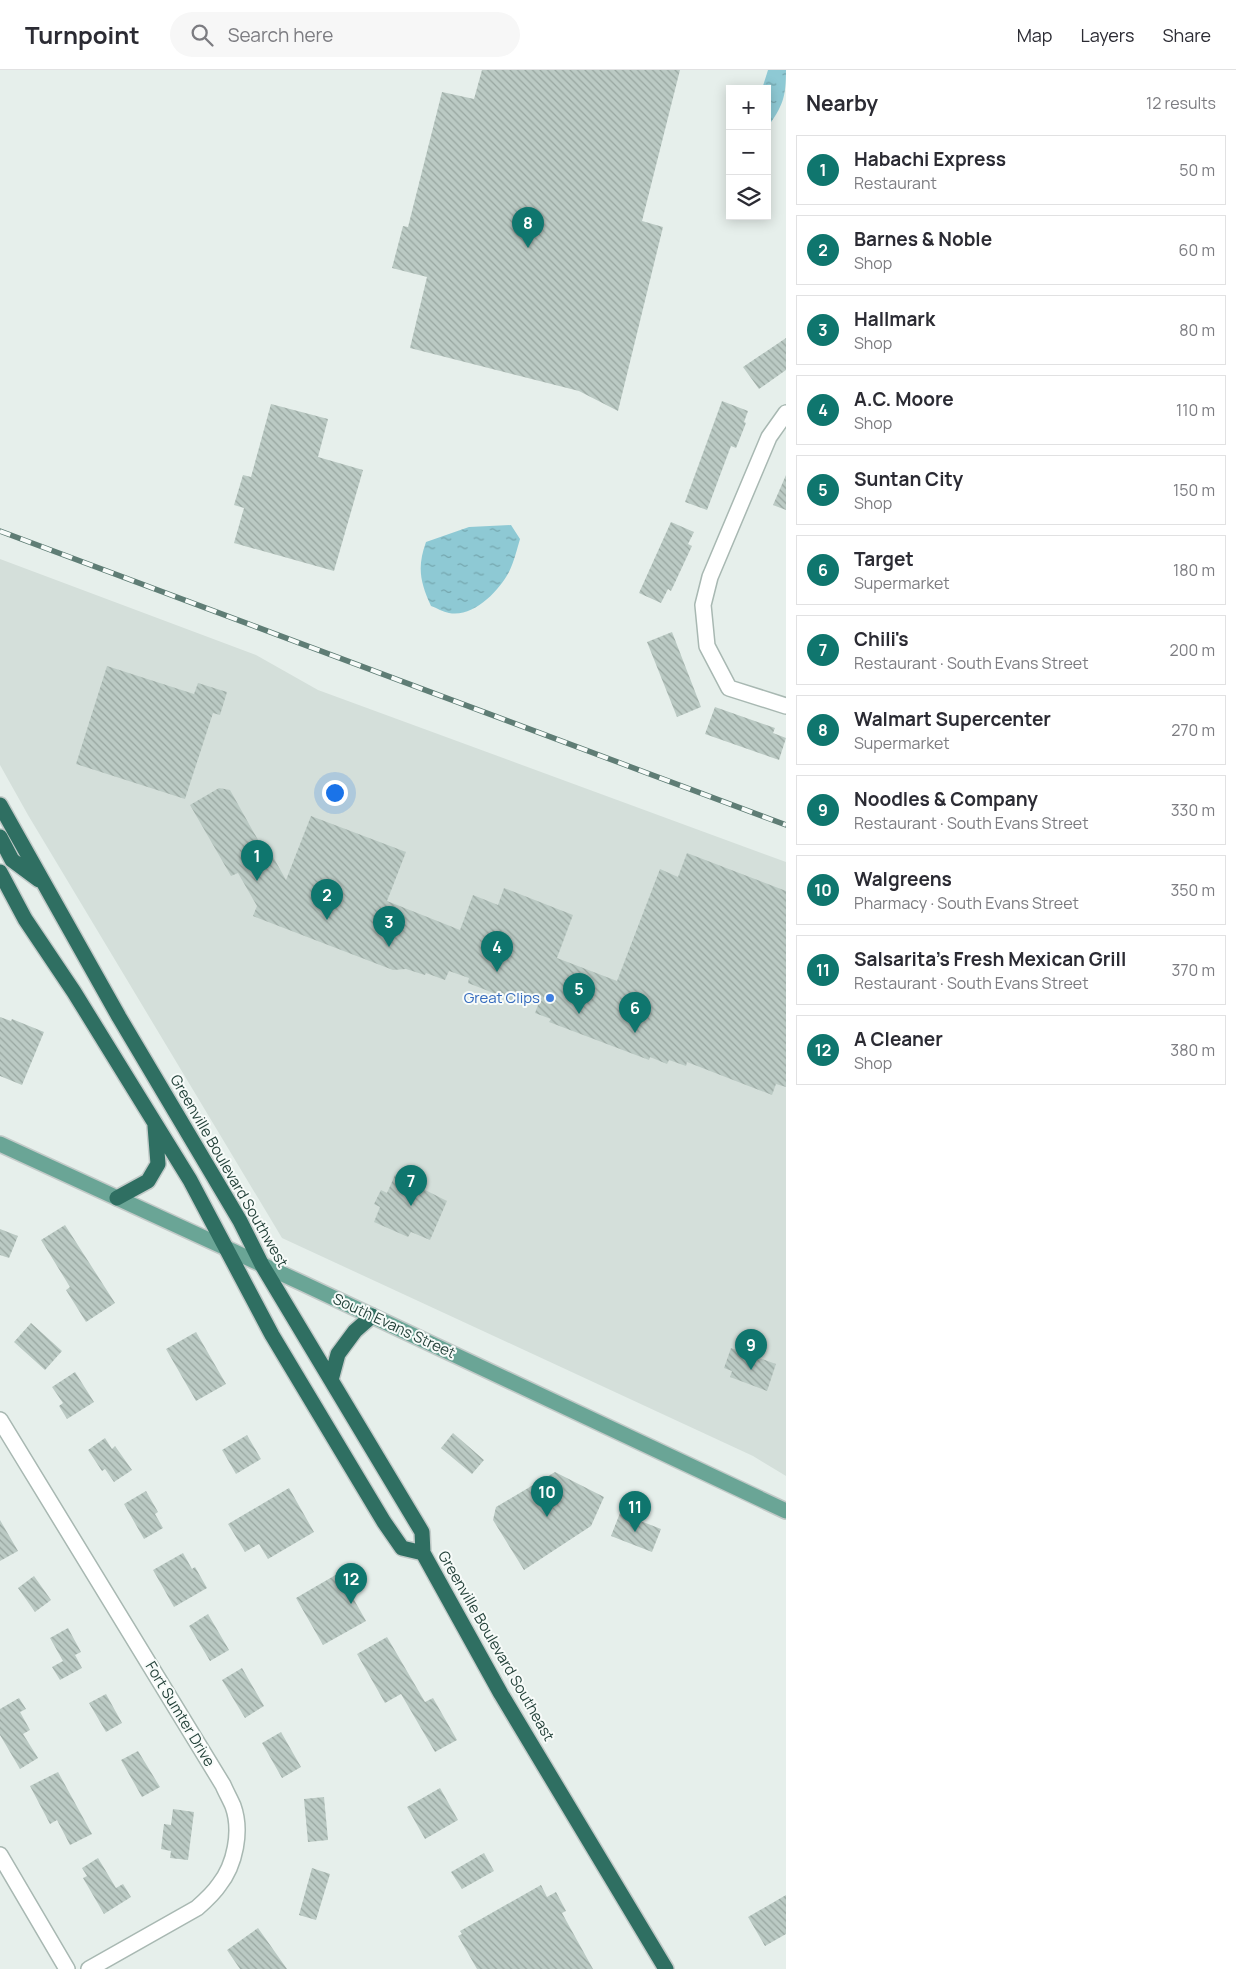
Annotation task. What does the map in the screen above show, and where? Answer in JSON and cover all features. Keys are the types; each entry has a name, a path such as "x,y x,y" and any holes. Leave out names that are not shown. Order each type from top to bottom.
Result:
{"highway":[{"name":"Greenville Boulevard Southwest","path":"0,805 119,1017 240,1221 262,1265 422,1532 423,1553"},
{"path":"0,837 12,860 44,884"},
{"path":"0,872 25,919 74,992 190,1180 227,1249"},
{"path":"117,1198 148,1181 158,1164 155,1122"},
{"name":"Greenville Boulevard Southeast","path":"227,1249 272,1335 384,1522 402,1548 423,1553 501,1694 666,1969"},
{"path":"331,1380 338,1354 355,1331 372,1316"}],"main road":[{"name":"South Evans Street","path":"0,1144 372,1316 786,1511"}],"street":[{"path":"786,413 769,437 710,577 703,605 707,646 730,688 786,706"},
{"name":"Fort Sumter Drive","path":"0,1420 223,1785 235,1815 237,1830 235,1848 221,1884 211,1895 197,1908 90,1969"},
{"path":"0,1855 67,1969"}],"shaded area":[{"path":"0,559 256,655 318,690 786,862 786,1476 753,1456 282,1238 28,815 0,765"}],"water":[{"path":"768,70 786,70 782,101 771,122 771,85 763,85"},
{"path":"511,525 520,539 509,572 492,595 476,607 458,613 447,612 431,606 424,589 421,574 421,559 426,542 469,527"}],"building":[{"path":"482,70 680,70 642,221 663,227 618,411 579,391 410,348 427,277 392,268 403,226 408,227 442,92 474,99"},
{"path":"786,338 786,370 759,389 743,367"},
{"path":"722,401 748,411 744,422 746,423 736,448 731,446 707,510 685,502"},
{"path":"271,404 328,419 318,457 363,470 334,571 234,543 244,508 234,505 243,475 251,477"},
{"path":"786,475 786,510 773,505"},
{"path":"671,522 694,532 688,544 692,546 671,591 668,589 661,603 639,593"},
{"path":"672,632 701,707 677,717 647,642"},
{"path":"107,666 194,694 198,683 227,692 220,715 213,713 185,799 76,764"},
{"path":"715,707 775,728 773,733 786,738 779,760 705,734"},
{"path":"219,788 230,790 267,856 271,853 286,880 311,816 406,852 387,901 460,930 473,895 498,905 504,888 573,915 557,958 617,981 660,869 678,877 687,853 786,891 786,1087 776,1084 772,1095 687,1062 686,1066 669,1060 667,1064 650,1057 649,1060 549,1022 551,1019 535,1013 538,1005 516,996 514,1001 468,983 469,978 449,971 445,980 426,973 425,975 406,969 393,970 253,916 257,906 238,873 231,876 190,805"},
{"path":"0,1017 11,1021 12,1019 44,1032 22,1085 0,1076"},
{"path":"395,1175 447,1201 430,1240 411,1232 408,1237 374,1222 380,1207 374,1204 381,1190 387,1193"},
{"path":"65,1225 115,1303 86,1322 66,1290 70,1287 41,1240"},
{"path":"0,1229 18,1236 9,1258 0,1255"},
{"path":"31,1323 62,1351 45,1370 14,1342"},
{"path":"196,1332 226,1384 196,1401 166,1349"},
{"path":"731,1348 776,1364 767,1391 730,1377 732,1371 724,1368"},
{"path":"75,1372 94,1402 67,1419 59,1406 63,1403 52,1387"},
{"path":"453,1433 484,1460 472,1474 441,1448"},
{"path":"247,1435 261,1459 236,1474 222,1450"},
{"path":"105,1438 112,1449 115,1446 132,1470 114,1482 105,1469 102,1471 88,1450"},
{"path":"555,1472 604,1497 591,1526 524,1570 493,1520 496,1507"},
{"path":"289,1488 314,1532 268,1559 259,1544 245,1552 228,1524"},
{"path":"146,1491 158,1512 155,1514 163,1528 144,1539 124,1504"},
{"path":"620,1513 661,1529 652,1552 611,1536"},
{"path":"0,1520 18,1551 0,1561"},
{"path":"183,1553 192,1569 195,1567 207,1588 174,1607 153,1570"},
{"path":"339,1573 366,1621 323,1645 296,1598"},
{"path":"34,1576 51,1600 35,1612 18,1588"},
{"path":"208,1614 229,1650 210,1661 189,1626"},
{"path":"68,1628 81,1652 75,1655 82,1668 60,1680 52,1667 63,1661 50,1638"},
{"path":"387,1637 425,1702 433,1698 457,1740 435,1752 401,1694 385,1703 357,1654"},
{"path":"242,1668 264,1706 245,1718 222,1680"},
{"path":"106,1694 122,1723 106,1732 89,1703"},
{"path":"19,1698 26,1709 20,1712 30,1730 23,1734 38,1758 20,1769 0,1735 0,1709"},
{"path":"281,1732 301,1767 282,1778 262,1743"},
{"path":"138,1751 160,1787 142,1797 121,1760"},
{"path":"58,1772 92,1834 70,1845 57,1820 50,1824 30,1786"},
{"path":"440,1788 458,1820 425,1839 407,1807"},
{"path":"324,1797 328,1840 308,1842 304,1799"},
{"path":"173,1809 194,1812 188,1860 170,1858 171,1851 161,1849 164,1824 171,1825"},
{"path":"484,1853 494,1871 462,1889 451,1872"},
{"path":"98,1858 116,1888 123,1884 131,1897 104,1914 83,1878 87,1876 82,1868"},
{"path":"312,1868 330,1874 316,1920 299,1915"},
{"path":"541,1885 547,1897 556,1892 566,1911 562,1913 593,1969 477,1969 458,1936 462,1934 460,1931"},
{"path":"786,1895 786,1934 765,1946 748,1917"},
{"path":"258,1928 287,1969 240,1969 227,1950"}],"railway":[{"path":"0,531 786,825"}],"place":[{"name":"Walmart Supercenter","path":"528,248"},
{"name":"Habachi Express","path":"257,881"},
{"name":"Barnes & Noble","path":"327,920"},
{"name":"Hallmark","path":"389,947"},
{"name":"A.C. Moore","path":"497,972"},
{"name":"Great Clips","path":"550,998"},
{"name":"Suntan City","path":"579,1014"},
{"name":"Target","path":"635,1033"},
{"name":"Chili's","path":"411,1206"},
{"name":"Noodles & Company","path":"751,1370"},
{"name":"Walgreens","path":"547,1517"},
{"name":"Salsarita's Fresh Mexican Grill","path":"635,1532"},
{"name":"A Cleaner","path":"351,1604"}]}
